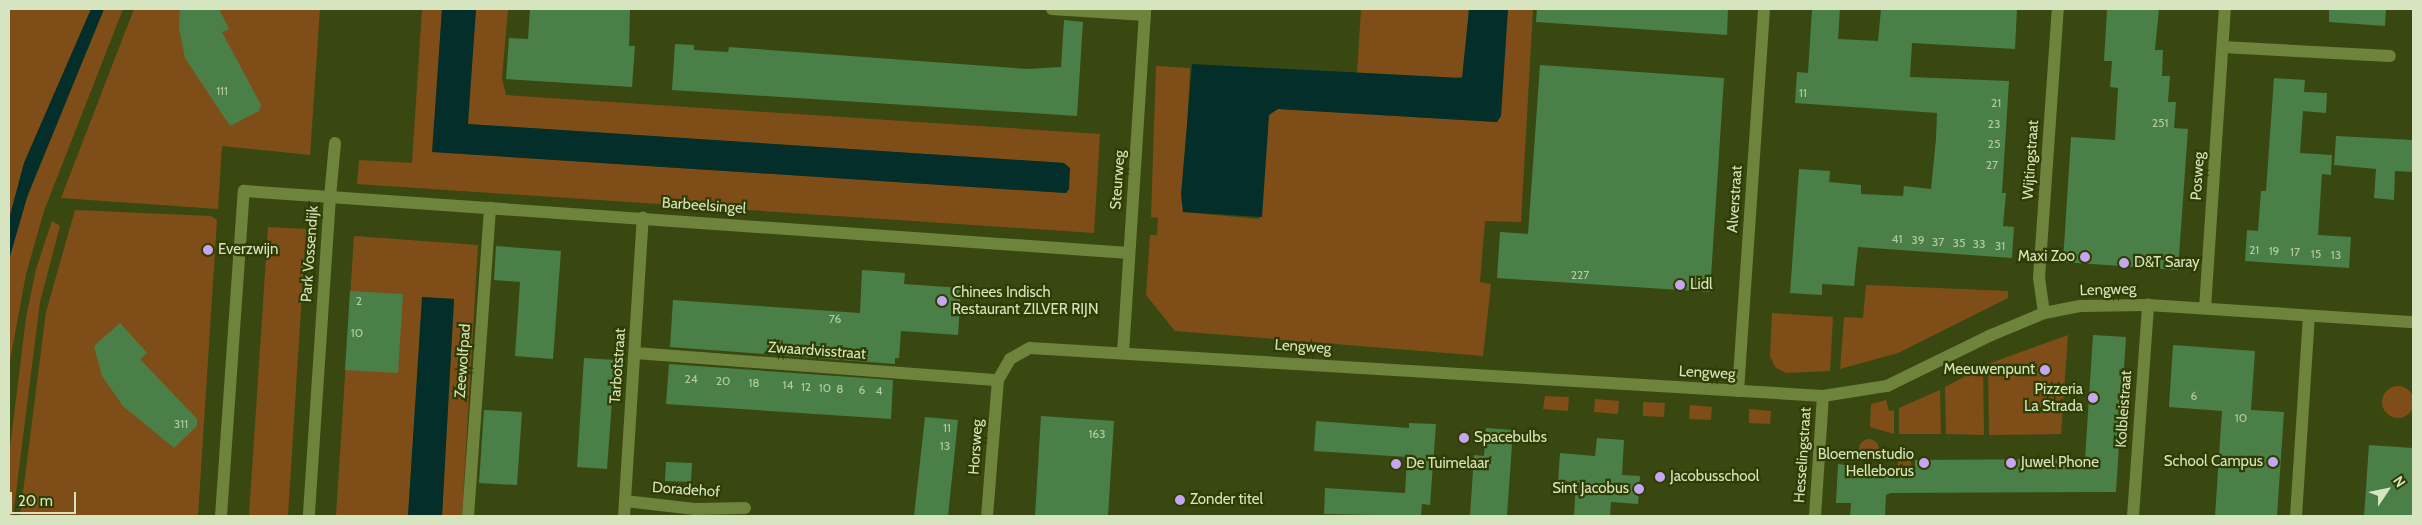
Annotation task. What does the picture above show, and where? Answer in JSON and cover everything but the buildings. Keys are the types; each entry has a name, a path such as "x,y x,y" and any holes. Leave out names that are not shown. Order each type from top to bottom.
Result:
{"street":[{"path":"1052,9 1145,12"},
{"name":"Alverstraat","path":"1738,391 1764,9"},
{"name":"Wijtingstraat","path":"2044,313 2039,278 2058,9"},
{"name":"Posweg","path":"2205,308 2225,9"},
{"name":"Steurweg","path":"1123,353 1145,12"},
{"path":"2223,46 2390,56"},
{"path":"330,197 335,143"},
{"name":"Park Vossendijk","path":"221,516 244,191 330,197 309,516"},
{"name":"Barbeelsingel","path":"330,197 1129,252"},
{"name":"Zeewolfpad","path":"468,516 490,208"},
{"name":"Tarbotstraat","path":"624,516 644,218"},
{"name":"Lengweg","path":"998,380 1010,359 1030,348 1823,396 1887,386 2044,313 2081,306 2148,305 2309,317 2413,322"},
{"name":"Kolbleistraat","path":"2133,516 2148,305"},
{"path":"2296,516 2309,317"},
{"name":"Zwaardvisstraat","path":"635,353 998,380"},
{"name":"Horsweg","path":"987,516 998,380"},
{"name":"Hesselingstraat","path":"1815,516 1823,396"},
{"name":"Doradehof","path":"625,501 695,509 745,508"}],"shaded area":[{"path":"9,9 91,9 24,163 9,219"},
{"path":"104,9 123,9 44,211 26,274 9,366 9,260 18,220"},
{"path":"134,9 320,9 310,155 222,146 218,209 61,198"},
{"path":"422,9 442,9 433,152 1066,193 1069,189 1064,163 467,124 476,9 508,9 502,79 506,95 1100,134 1094,233 357,184 359,160 412,163"},
{"path":"1361,9 1469,9 1464,76 1452,79 1357,74"},
{"path":"1508,9 1533,9 1521,222 1485,221 1480,282 1491,284 1483,356 1175,331 1146,295 1150,235 1157,235 1158,218 1151,217 1156,66 1190,68 1183,212 1259,219 1269,114 1278,109 1497,122"},
{"path":"75,210 211,216 217,220 198,516 20,516 46,312"},
{"path":"52,221 60,226 40,302 13,516 9,516 9,456 26,318 36,269"},
{"path":"268,227 306,229 288,516 249,516"},
{"path":"354,236 478,245 462,516 442,516 454,299 423,297 408,516 336,516"},
{"path":"1866,285 2008,291 2008,298 1898,353 1840,369 1844,317 1863,318"},
{"path":"1772,313 1833,317 1830,371 1786,373 1775,367 1770,356"},
{"path":"2068,335 2061,434 1989,435 1988,364"},
{"path":"1983,367 1984,435 1946,434 1945,387"},
{"path":"2398,386 2410,390 2414,402 2410,414 2398,418 2386,414 2382,402 2386,390"},
{"path":"1940,390 1941,434 1899,434 1899,408"},
{"path":"1545,396 1569,397 1568,411 1543,409"},
{"path":"1595,399 1619,401 1618,414 1594,412"},
{"path":"1886,400 1889,411 1894,410 1894,434 1870,427 1871,404"},
{"path":"1643,402 1665,403 1664,417 1643,416"},
{"path":"1690,405 1712,407 1711,420 1689,419"},
{"path":"1749,409 1771,411 1770,424 1749,423"},
{"path":"1869,439 1876,442 1879,449 1876,456 1869,459 1862,456 1859,449 1862,442"},
{"path":"1898,449 1911,449 1911,477 1898,477"}],"water":[{"path":"91,9 104,9 28,194 9,260 9,219 24,163"},
{"path":"442,9 476,9 468,124 1064,163 1070,168 1069,189 1066,193 432,152"},
{"path":"1469,9 1508,9 1501,116 1497,122 1278,109 1269,115 1262,217 1183,212 1181,195 1192,64 1462,78"},
{"path":"422,297 454,299 442,516 408,516"}],"place":[{"name":"Everzwijn","path":"208,250"},
{"name":"Maxi Zoo","path":"2085,257"},
{"name":"D&T Saray","path":"2124,263"},
{"name":"Lidl","path":"1680,285"},
{"name":"Chinees Indisch Restaurant ZILVER RIJN","path":"942,301"},
{"name":"Meeuwenpunt","path":"2045,370"},
{"name":"Pizzeria La Strada","path":"2093,398"},
{"name":"Spacebulbs","path":"1464,438"},
{"name":"School Campus","path":"2273,462"},
{"name":"Bloemenstudio Helleborus","path":"1924,463"},
{"name":"Juwel Phone","path":"2011,463"},
{"name":"De Tuimelaar","path":"1396,464"},
{"name":"Jacobusschool","path":"1660,477"},
{"name":"Sint Jacobus","path":"1639,489"},
{"name":"Zonder titel","path":"1180,500"}]}
